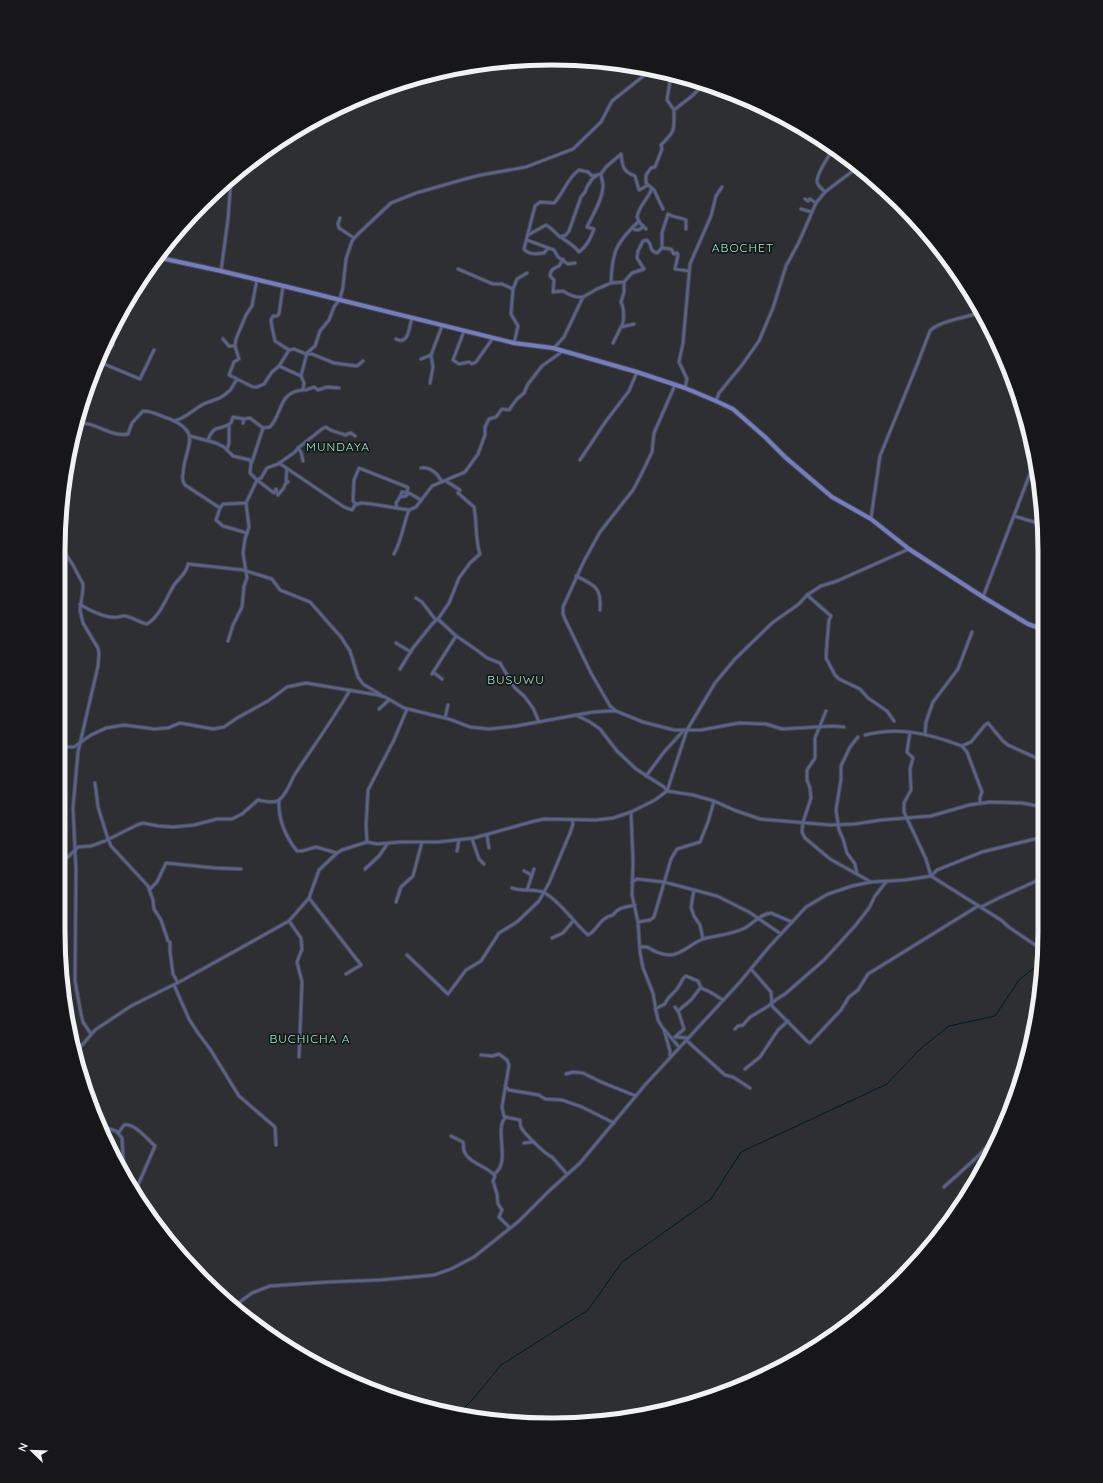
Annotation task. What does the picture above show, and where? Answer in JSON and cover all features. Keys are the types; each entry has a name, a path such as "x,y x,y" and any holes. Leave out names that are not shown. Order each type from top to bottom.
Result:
{"main road":[{"path":"163,259 340,299 514,343 553,348 637,372 685,388 716,401 733,409 765,437 785,458 832,497 871,519 909,549 983,597 1028,624 1038,628"}],"street":[{"path":"303,390 304,383 301,376 307,354 315,346 320,331 329,320 334,307 340,299 347,252 354,238 391,203 404,197 481,175 526,167 573,149 601,122 612,101 646,74"},
{"path":"663,209 659,198 652,187 648,185 645,180 646,175 651,168 655,167 662,148 661,145 673,132 675,126 674,110 668,100 671,80"},
{"path":"674,110 699,89"},
{"path":"825,192 818,184 817,180 830,153"},
{"path":"560,237 566,235 569,231 581,196 586,192 592,179 601,174 606,166 621,154 624,169 626,172 635,176 639,190 648,185"},
{"path":"548,248 544,253 533,254 526,252 524,248 535,206 540,202 554,203 563,192 572,175 579,170 588,172 592,176 597,176"},
{"path":"716,401 719,393 759,341 773,308 786,266 799,242 816,203 825,192 853,170"},
{"path":"528,235 546,225 552,228 560,237 576,247 580,252 588,244 594,229 587,227 597,209 602,193 604,184 601,174"},
{"path":"221,271 230,186"},
{"path":"632,228 637,231 645,228 639,221 637,213 652,187"},
{"path":"685,388 687,379 680,362 689,271 700,239 711,216 716,196 722,187"},
{"path":"805,199 810,199 816,203"},
{"path":"802,208 812,212"},
{"path":"613,343 624,324 623,307 621,302 624,292 624,282 632,273 644,269 637,258 638,251 643,241 647,240 653,252 656,254 662,248 662,233 668,214 673,217 686,220 686,229"},
{"path":"340,218 338,224 339,228 354,238"},
{"path":"611,283 612,261 615,252 622,239 639,221"},
{"path":"527,240 554,250 558,257 568,264 575,263"},
{"path":"662,248 671,250 674,254 677,253 678,255 675,269 689,271"},
{"path":"562,259 559,266 553,269 550,273 550,276 554,280 553,292 562,291 576,298 583,297 611,283 624,282"},
{"path":"458,268 493,284 502,284 513,289"},
{"path":"514,343 518,326 511,314 513,289 517,279 526,273"},
{"path":"257,280 252,306 246,315 236,339 235,346 239,359 234,362 229,375 249,386 256,387 264,384 272,372 279,366 289,350"},
{"path":"283,286 284,288 279,314 277,316 273,316 272,318 275,341 289,350 294,349 334,362 357,366 363,361"},
{"path":"553,348 564,337 583,297"},
{"path":"871,519 880,456 930,331 933,327 940,323 976,314"},
{"path":"396,339 403,341 406,338 412,318"},
{"path":"622,327 634,324"},
{"path":"430,383 433,367 431,355 442,326"},
{"path":"464,331 453,360 458,364 469,362 472,364 476,362 493,338"},
{"path":"223,339 229,346 235,346"},
{"path":"109,349 113,345 113,340"},
{"path":"103,363 140,379 154,350"},
{"path":"279,463 296,473 309,484 344,507 352,510 356,504 361,502 409,510 416,507 432,486 466,472 478,454 485,436 485,427 489,419 496,417 502,409 509,410 517,399 524,393 528,384 542,366 563,351"},
{"path":"421,359 431,355"},
{"path":"279,366 301,376"},
{"path":"580,460 609,416 629,391 637,372"},
{"path":"173,421 188,415 205,403 215,401 223,397 231,390 236,380"},
{"path":"616,712 610,706 591,673 563,614 563,606 576,576 600,532 634,490 652,452 654,433 675,385"},
{"path":"227,450 229,443 229,425 233,417 243,421 250,418 263,428 269,428 274,423 285,397 294,391 306,390 314,387 318,390 327,387 339,388"},
{"path":"83,423 124,435 128,434 132,423 143,411 156,413 186,428 190,436 183,466 183,482 185,485 220,508"},
{"path":"208,440 210,434 217,427 229,425"},
{"path":"263,428 250,473 274,493 276,489 278,495 288,482 286,480 287,469"},
{"path":"228,641 242,607 244,586 247,578 247,568 243,553 249,524 246,503 257,480 261,478 267,468 279,463 295,452 319,431 326,428 336,433 345,435 351,433 355,436"},
{"path":"190,436 222,445 233,456 249,459 252,462"},
{"path":"298,448 301,452 303,461"},
{"path":"400,669 410,652 433,623 438,619 449,603 459,578 470,563 480,554 477,543 477,521 474,507 458,493 460,490 444,481 430,469 426,467 421,468"},
{"path":"356,504 353,501 354,480 359,468 407,487 408,493"},
{"path":"983,597 1031,470"},
{"path":"408,493 421,500"},
{"path":"396,508 396,503 400,497 406,496 408,493"},
{"path":"246,503 225,503 220,508 216,520 225,526 247,533"},
{"path":"394,554 402,538 409,510"},
{"path":"1014,516 1037,523"},
{"path":"646,776 664,752 686,730 726,668 772,623 799,604 807,595 821,586 837,581 909,549"},
{"path":"65,553 83,584 80,604 83,623 96,642 99,653 96,676 78,752 73,808 76,870 75,981 80,1014 83,1022 91,1034"},
{"path":"80,604 87,610 94,611 104,616 117,618 125,615 147,624 152,621 162,607 176,583 186,570 188,564 246,571 272,579 280,590 310,602 317,609 350,650 358,677 363,684 388,700 407,708 445,718 470,727 489,729 610,710 643,722 662,727 686,730 701,730 740,723 766,724 782,729 801,727 844,727"},
{"path":"576,576 591,583 599,591 601,598 600,610"},
{"path":"807,595 831,616 829,620 826,642 826,658 835,675 860,689 868,698 887,711 894,721"},
{"path":"416,598 422,602 435,619 438,619 456,636 487,658 500,663 515,688 524,696 532,708 539,722"},
{"path":"925,734 926,722 933,702 958,669 972,632"},
{"path":"442,679 433,673 456,636"},
{"path":"396,643 410,652"},
{"path":"65,747 74,747 91,735 106,728 124,725 154,729 168,728 180,724 213,729 224,727 268,701 287,687 306,683 385,697"},
{"path":"65,858 78,847 97,844 109,840 143,823 170,827 194,825 217,819 232,819 242,814 258,800 274,802 279,800 285,793 296,772 336,715 350,690"},
{"path":"379,709 388,700"},
{"path":"445,718 448,705"},
{"path":"367,842 366,826 368,790 394,740 407,708"},
{"path":"826,712 815,738 815,758 807,770 807,780 811,798 803,822 802,832 805,838 830,859 871,882"},
{"path":"576,715 600,729 617,750 636,769 664,787 667,791 693,795 714,801 760,819 831,825 855,824 881,820 931,816 960,807 980,803 1022,803 1038,805"},
{"path":"967,752 969,744 988,723 1008,745 1038,759"},
{"path":"79,1047 91,1034 131,1006 178,983 235,950 279,928 289,921 308,898 319,870 337,853 367,842 376,844 472,839 538,821 554,819 596,820 613,818 631,812 654,800 667,791 686,730"},
{"path":"865,735 881,731 910,732 925,734 962,746 967,752 982,792 980,803"},
{"path":"910,732 907,752 912,758 910,769 911,790 904,803 904,812 926,859 931,876 980,906 1038,946"},
{"path":"857,875 855,864 847,853 843,839 838,830 836,810 841,779 841,766 850,747 858,737"},
{"path":"962,746 969,744"},
{"path":"95,783 98,807 112,846 148,886 153,900 154,909 161,920 168,941 170,942 173,974 178,983"},
{"path":"279,800 278,813 280,820 288,840 297,850 302,851 316,847 337,853"},
{"path":"638,922 650,920 654,917 671,860 677,849 700,842 714,801"},
{"path":"631,812 634,861 632,895 638,922 643,968 654,993 655,1008 658,1020 679,1047"},
{"path":"407,955 448,994 466,970 481,961 499,933 517,922 539,901 544,893 570,833 573,824 572,820"},
{"path":"487,835 489,848"},
{"path":"238,1303 252,1293 270,1286 380,1280 434,1275 451,1269 474,1257 487,1248 529,1212 580,1163 679,1047 792,922 806,908 818,899 852,886 871,882 887,882 931,876 937,870 982,852 1038,838"},
{"path":"472,839 479,858 484,864"},
{"path":"457,852 459,840"},
{"path":"396,902 401,887 412,876 422,842"},
{"path":"365,869 379,856 388,843"},
{"path":"149,890 157,882 166,863 241,869"},
{"path":"527,890 534,869"},
{"path":"524,871 530,874 531,878"},
{"path":"632,882 637,879 664,882 717,896 743,909 781,934"},
{"path":"751,969 772,992 772,1006 810,1043 841,1010 849,997 858,990 868,974 980,906 1038,880"},
{"path":"735,1029 738,1026 743,1025 750,1017 759,1013 801,981 840,943 869,908 875,896 887,882"},
{"path":"512,888 517,890 544,893 559,905 588,935 602,920 613,915 622,907 635,905"},
{"path":"694,890 691,907 694,916 700,925 703,939"},
{"path":"308,898 361,965 346,974"},
{"path":"640,947 647,947 655,952 671,955 684,950 690,945 703,939 721,936 744,929 762,915 771,913 792,922"},
{"path":"289,921 301,938 302,949 297,962 302,982 299,1057"},
{"path":"552,938 563,933 573,921"},
{"path":"655,1008 665,1004 686,976 698,981 700,987 723,1000"},
{"path":"174,985 189,1019 210,1049 239,1096 275,1128 276,1145"},
{"path":"678,1011 691,1000 700,987"},
{"path":"675,1008 678,1011 684,1029 675,1037"},
{"path":"745,1069 760,1057 778,1030 788,1021"},
{"path":"664,1029 670,1050 670,1057"},
{"path":"670,1036 687,1039 725,1075 733,1077 750,1088"},
{"path":"481,1055 492,1056 499,1054 507,1060 510,1068 505,1086 502,1107 504,1116 520,1120 522,1130 533,1142 552,1157 567,1174"},
{"path":"566,1074 573,1072 581,1073 636,1096"},
{"path":"505,1086 509,1090 539,1095 545,1099 562,1100 582,1106 614,1123"},
{"path":"506,1117 503,1120 502,1128 501,1166 494,1174 495,1176 493,1183 497,1194 498,1204 502,1210 499,1217 510,1228"},
{"path":"117,1132 120,1131 124,1125 128,1124 140,1131 155,1146 138,1185 139,1189"},
{"path":"107,1128 117,1132 122,1138 123,1163"},
{"path":"451,1136 463,1142 463,1151 468,1157 494,1174"},
{"path":"524,1143 533,1142"},
{"path":"944,1187 989,1144"},
{"path":"439,1404 444,1404 458,1409"}],"waterway":[{"path":"462,1410 501,1365 588,1310 622,1262 711,1199 741,1152 887,1084 920,1049 949,1026 995,1016 1019,980 1037,966"}],"district":[{"name":"ABOCHET","path":"743,248"},
{"name":"MUNDAYA","path":"338,447"},
{"name":"BUSUWU","path":"516,680"},
{"name":"BUCHICHA A","path":"310,1039"}]}
